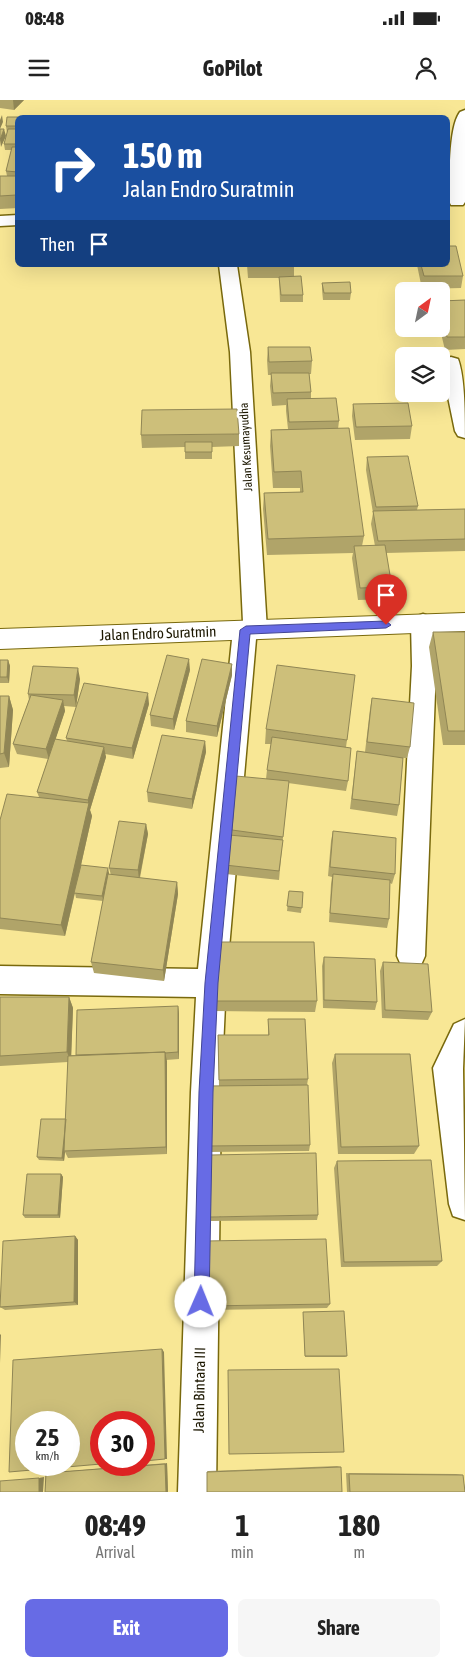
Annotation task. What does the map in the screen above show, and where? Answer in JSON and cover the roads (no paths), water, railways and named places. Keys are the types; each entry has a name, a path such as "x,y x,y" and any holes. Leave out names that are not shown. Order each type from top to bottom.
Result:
{"main road":[{"name":"Jalan Endro Suratmin","path":"0,639 465,622"}],"street":[{"path":"456,201 460,138 465,115"},
{"path":"0,221 15,220"},
{"name":"Jalan Kesumayudha","path":"228,267 240,352 250,630"},
{"path":"451,363 465,431"},
{"path":"411,956 424,666 423,623"},
{"name":"Jalan Bintara III","path":"197,1492 206,1092 212,983 250,630"},
{"path":"0,980 212,983"},
{"path":"465,1034 448,1068 465,1204"}]}
